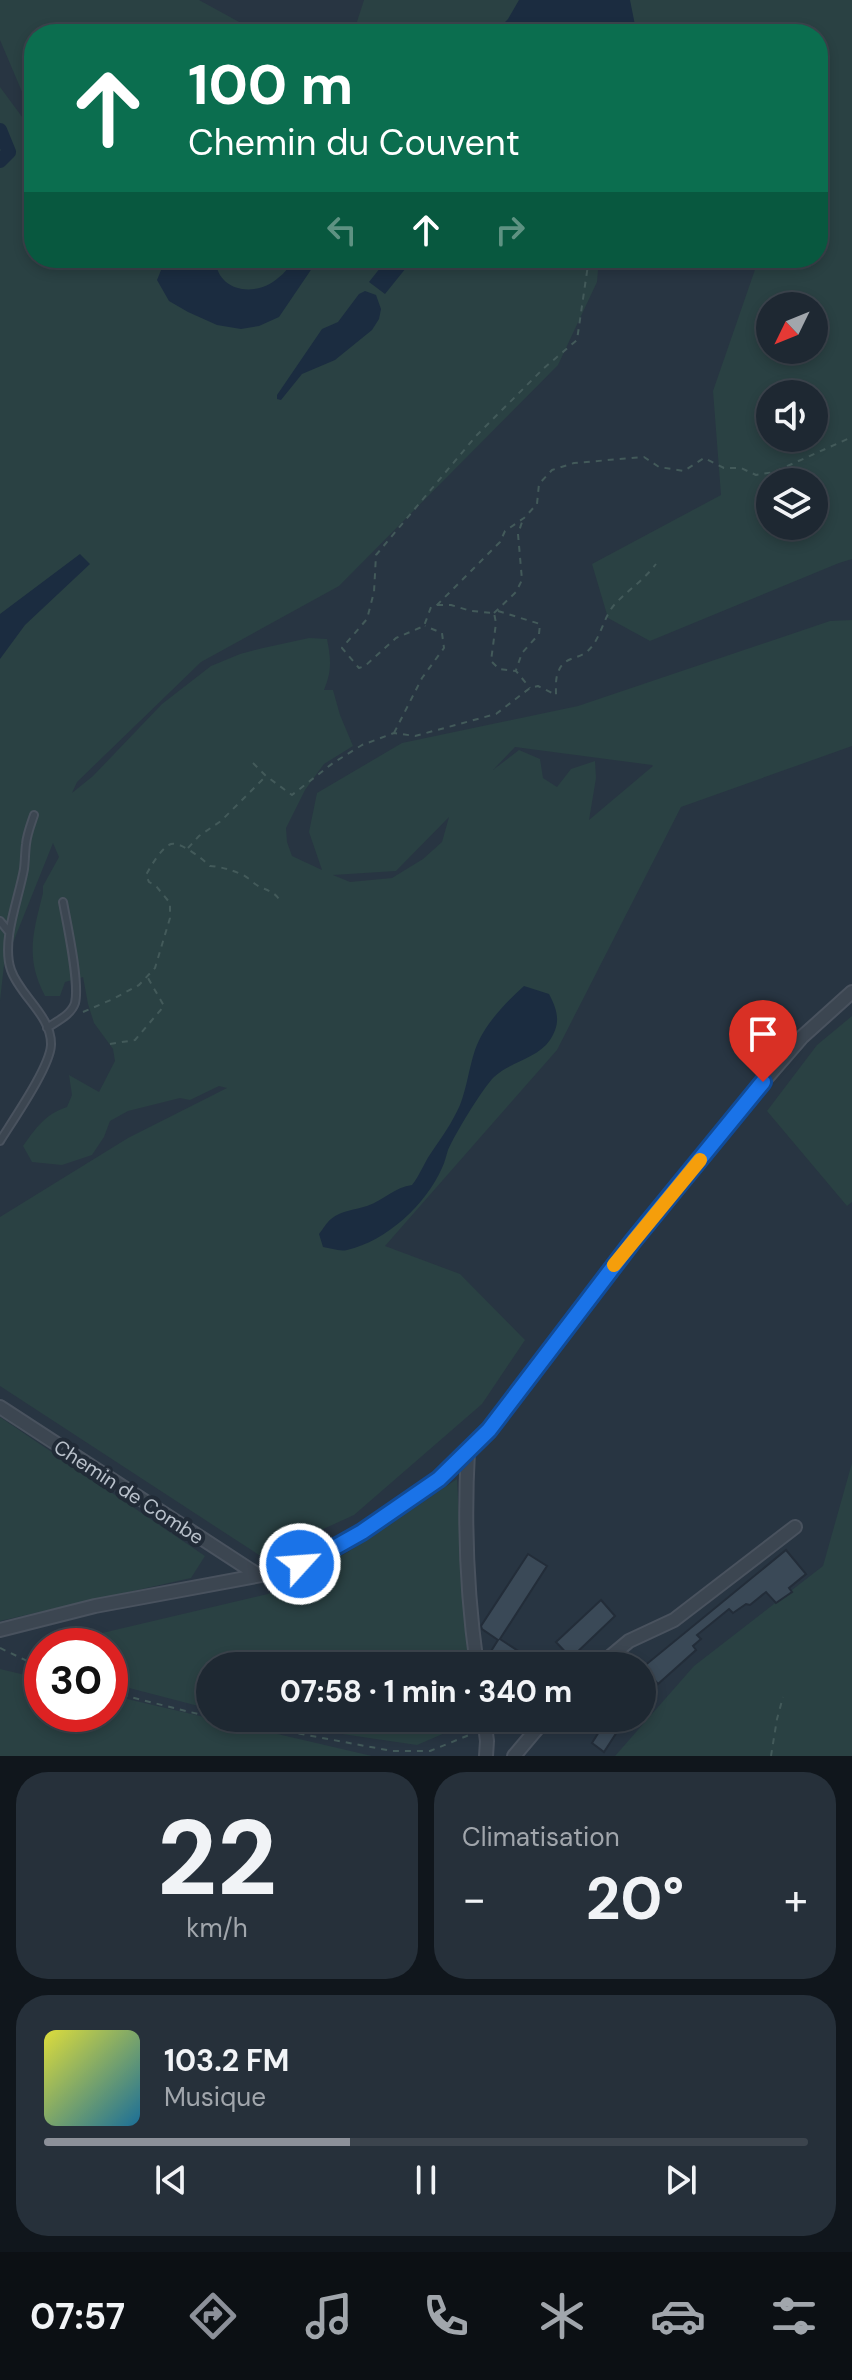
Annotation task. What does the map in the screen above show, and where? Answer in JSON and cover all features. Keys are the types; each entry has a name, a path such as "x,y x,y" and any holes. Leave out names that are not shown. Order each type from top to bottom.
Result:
{"street":[{"path":"0,1630 95,1606 283,1571 316,1558 362,1532 439,1479 489,1430 633,1241 763,1082 802,1037 852,992"},
{"name":"Chemin de Combe","path":"0,1407 258,1575"},
{"path":"468,1451 465,1494 470,1619 475,1652"},
{"path":"616,1652 629,1641 674,1620 795,1527"},
{"path":"485,1732 486,1756"},
{"path":"514,1756 534,1732"}],"lane":[{"path":"0,1141 43,1070 51,1045 40,1014 20,989 10,968 9,932 34,815"},
{"path":"47,1028 69,1012 75,1001 74,970 63,902"},
{"path":"0,921 9,932"}],"path":[{"path":"394,733 422,678 444,648 442,633 424,626 396,638 359,668 342,648 367,619 374,592 376,555 476,436 544,368 577,340 588,268"},
{"path":"436,606 500,542 505,531 537,504 539,484 552,470 574,463 644,457 659,467 684,471 704,458 724,468 741,468 756,475 774,472 852,437"},
{"path":"524,518 518,534 522,580 516,592 496,612 491,661 499,669 516,671 530,688"},
{"path":"253,763 292,795 362,745 394,733 415,736 496,714 530,688 538,686 556,695 560,667 575,655 585,653 602,630 615,604 656,564"},
{"path":"424,626 431,607 451,605 471,611 496,612 540,624 539,634 522,653 516,671"},
{"path":"188,849 266,776"},
{"path":"69,1012 86,1013 139,985 155,968 170,918 170,903 146,875 170,844 176,843 188,849 210,866 244,875 262,889 277,895 281,902"},
{"path":"110,1044 135,1040 164,1006 147,976"},
{"path":"0,1648 24,1659"},
{"path":"128,1696 196,1714"},
{"path":"771,1756 783,1697"},
{"path":"291,1732 392,1751 430,1751 472,1732"}],"green space":[{"path":"0,0 199,0 243,24 24,24 24,96 0,40"},
{"path":"364,0 852,0 852,559 650,641 608,618 592,564 721,495 713,391 756,268 828,268 828,24 356,24"},
{"path":"0,87 24,119 24,268 598,268 597,282 558,365 339,586 201,662 77,782 72,793 93,776 162,704 211,666 263,648 309,638 327,639 330,665 324,690 333,690 353,746 324,764 305,790 286,828 292,856 322,870 309,832 317,793 402,743 578,706 830,621 852,620 852,746 681,807 557,1050 385,1246 460,1274 525,1340 482,1404 354,1515 262,1557 0,1386 0,1217 128,1138 227,1088 219,1086 190,1100 180,1098 128,1111 110,1121 92,1155 62,1165 32,1162 23,1146 47,1118 67,1107 72,1095 69,1075 99,1092 115,1061 113,1049 94,1023 83,977 65,982 60,996 45,996 35,970 33,945 43,886 59,857 53,843 4,965 0,1001","holes":["515,747 652,765 589,820 596,778 595,761 571,769 557,787 543,778 540,759 519,750 493,770","449,817 442,842 423,859 392,878 350,882 333,875 396,871"]},
{"path":"852,1016 852,1202 847,1206 767,1111 817,1045"},
{"path":"0,1417 205,1556 191,1578 0,1621"},
{"path":"852,1463 852,1756 615,1756 636,1732 656,1732 656,1709 694,1666 823,1566"},
{"path":"457,1479 467,1652 196,1652 196,1705 128,1688 128,1628 124,1628 268,1594 348,1552"},
{"path":"0,1669 24,1675 24,1732 128,1732 128,1699 196,1715 196,1732 269,1732 372,1756 0,1756"},
{"path":"331,1732 447,1732 417,1745"}],"water":[{"path":"519,0 630,0 635,24 503,24"},
{"path":"162,268 217,268 230,285 248,289 269,284 288,268 312,268 279,317 259,326 241,329 217,325 169,301 157,280"},
{"path":"380,268 406,268 385,294 369,282"},
{"path":"365,291 376,295 381,309 372,330 335,360 302,374 281,400 277,399 322,329 338,322 359,294"},
{"path":"80,554 90,564 25,625 0,659 0,614"},
{"path":"524,986 549,994 552,1000 557,1022 550,1040 538,1052 501,1072 489,1083 456,1134 435,1181 404,1219 362,1245 344,1250 323,1247 319,1234 335,1216 367,1206 412,1185 460,1105 475,1050 484,1032"}],"building":[{"path":"786,1550 806,1574 789,1588 792,1592 776,1603 766,1592 733,1613 729,1609 697,1635 701,1639 693,1646 696,1650 658,1684 656,1656"},
{"path":"528,1554 547,1566 500,1639 520,1652 490,1652 498,1640 481,1626"},
{"path":"601,1600 615,1616 577,1652 565,1652 556,1642"},
{"path":"599,1732 617,1732 604,1752 592,1743"}],"waterway":[{"path":"0,130 9,152 0,161"}],"slow traffic":[{"path":"614,1265 700,1160"}],"route":[{"path":"300,1564 362,1532 439,1479 489,1430 633,1241 763,1082"}]}
